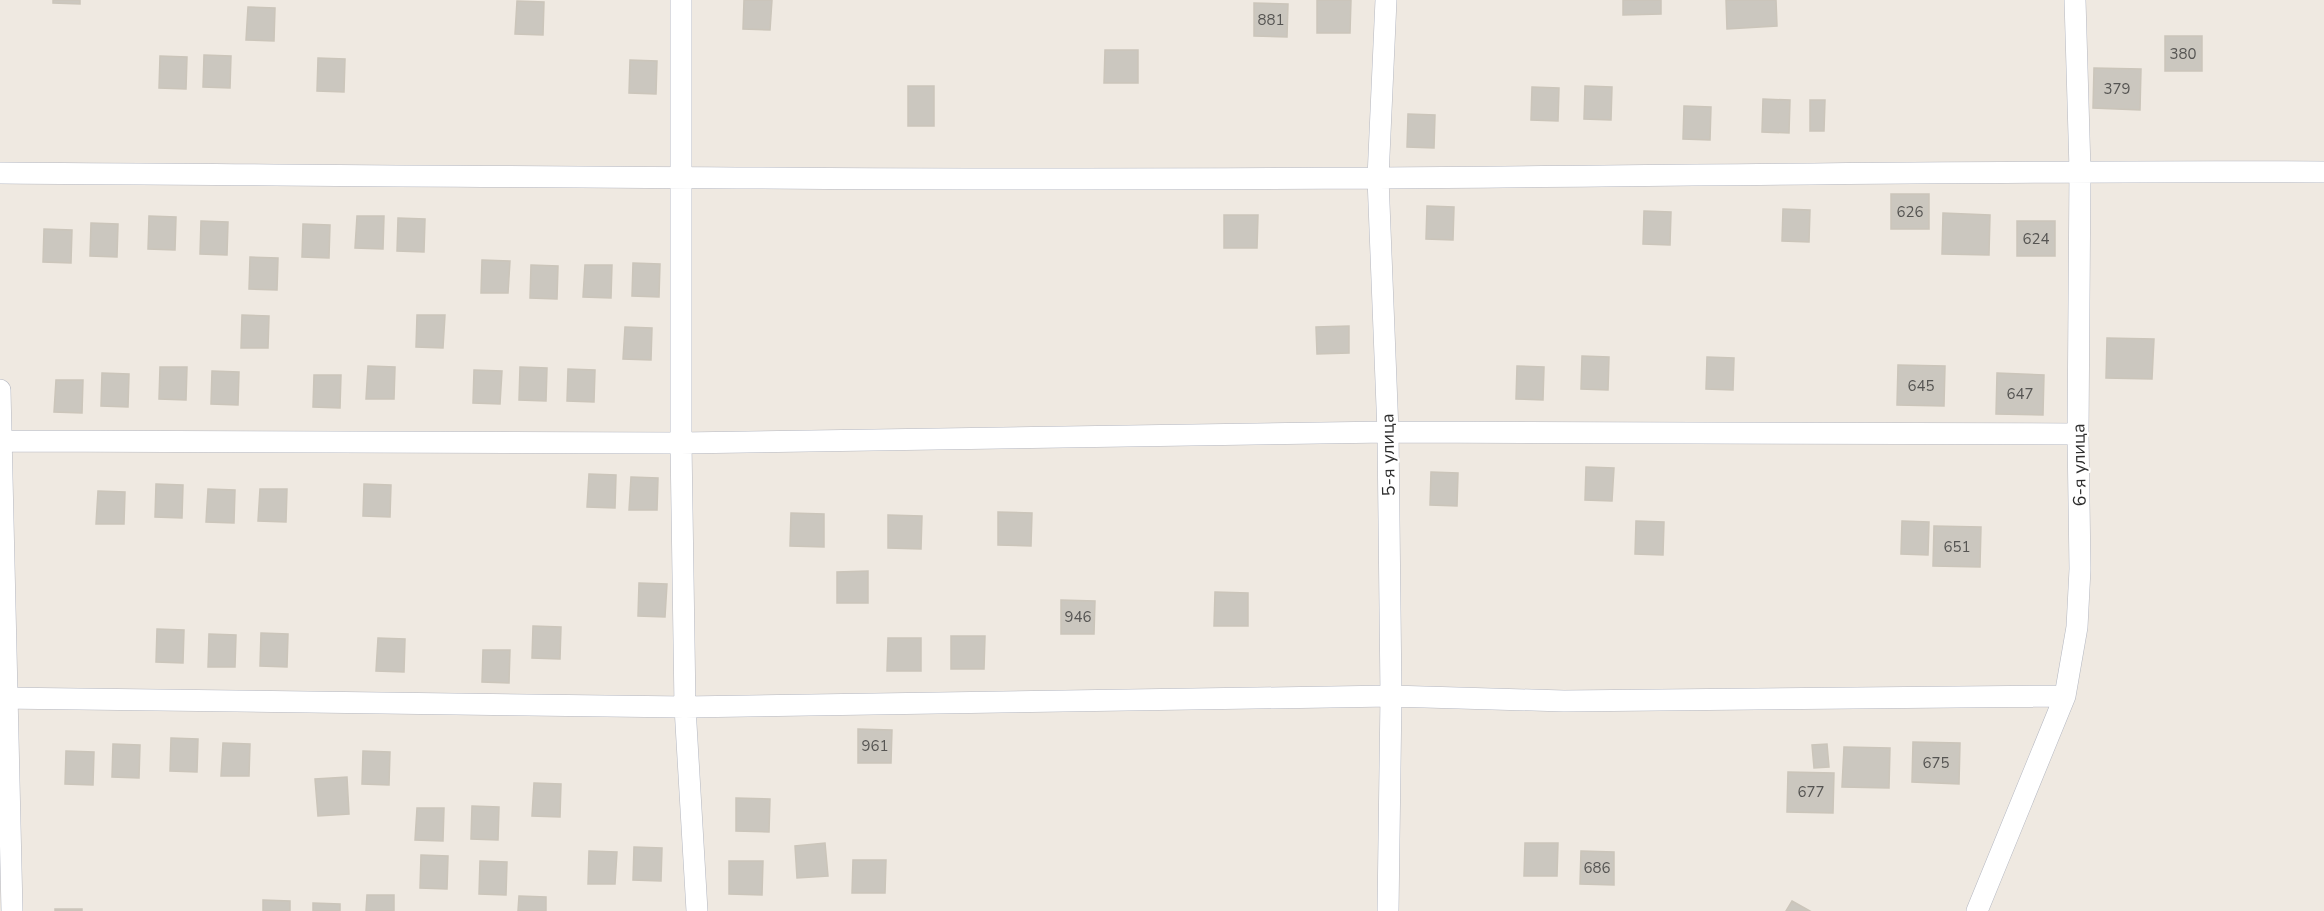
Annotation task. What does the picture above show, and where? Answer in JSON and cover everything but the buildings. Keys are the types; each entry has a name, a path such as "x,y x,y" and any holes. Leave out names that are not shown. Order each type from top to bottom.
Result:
{"street":[{"path":"681,0 681,443 685,707 697,911"},
{"name":"5-я улица","path":"1386,0 1378,178 1388,432 1391,696 1388,911"},
{"name":"6-я улица","path":"1977,911 2065,696 2077,627 2080,569 2078,434 2080,170 2075,0"},
{"path":"0,173 1378,178 2080,170 2324,172"},
{"path":"0,390 3,698 12,911"},
{"path":"1,441 681,443 1388,432 2078,434"},
{"path":"3,698 685,707 1391,696 1564,701 2065,696"}]}
